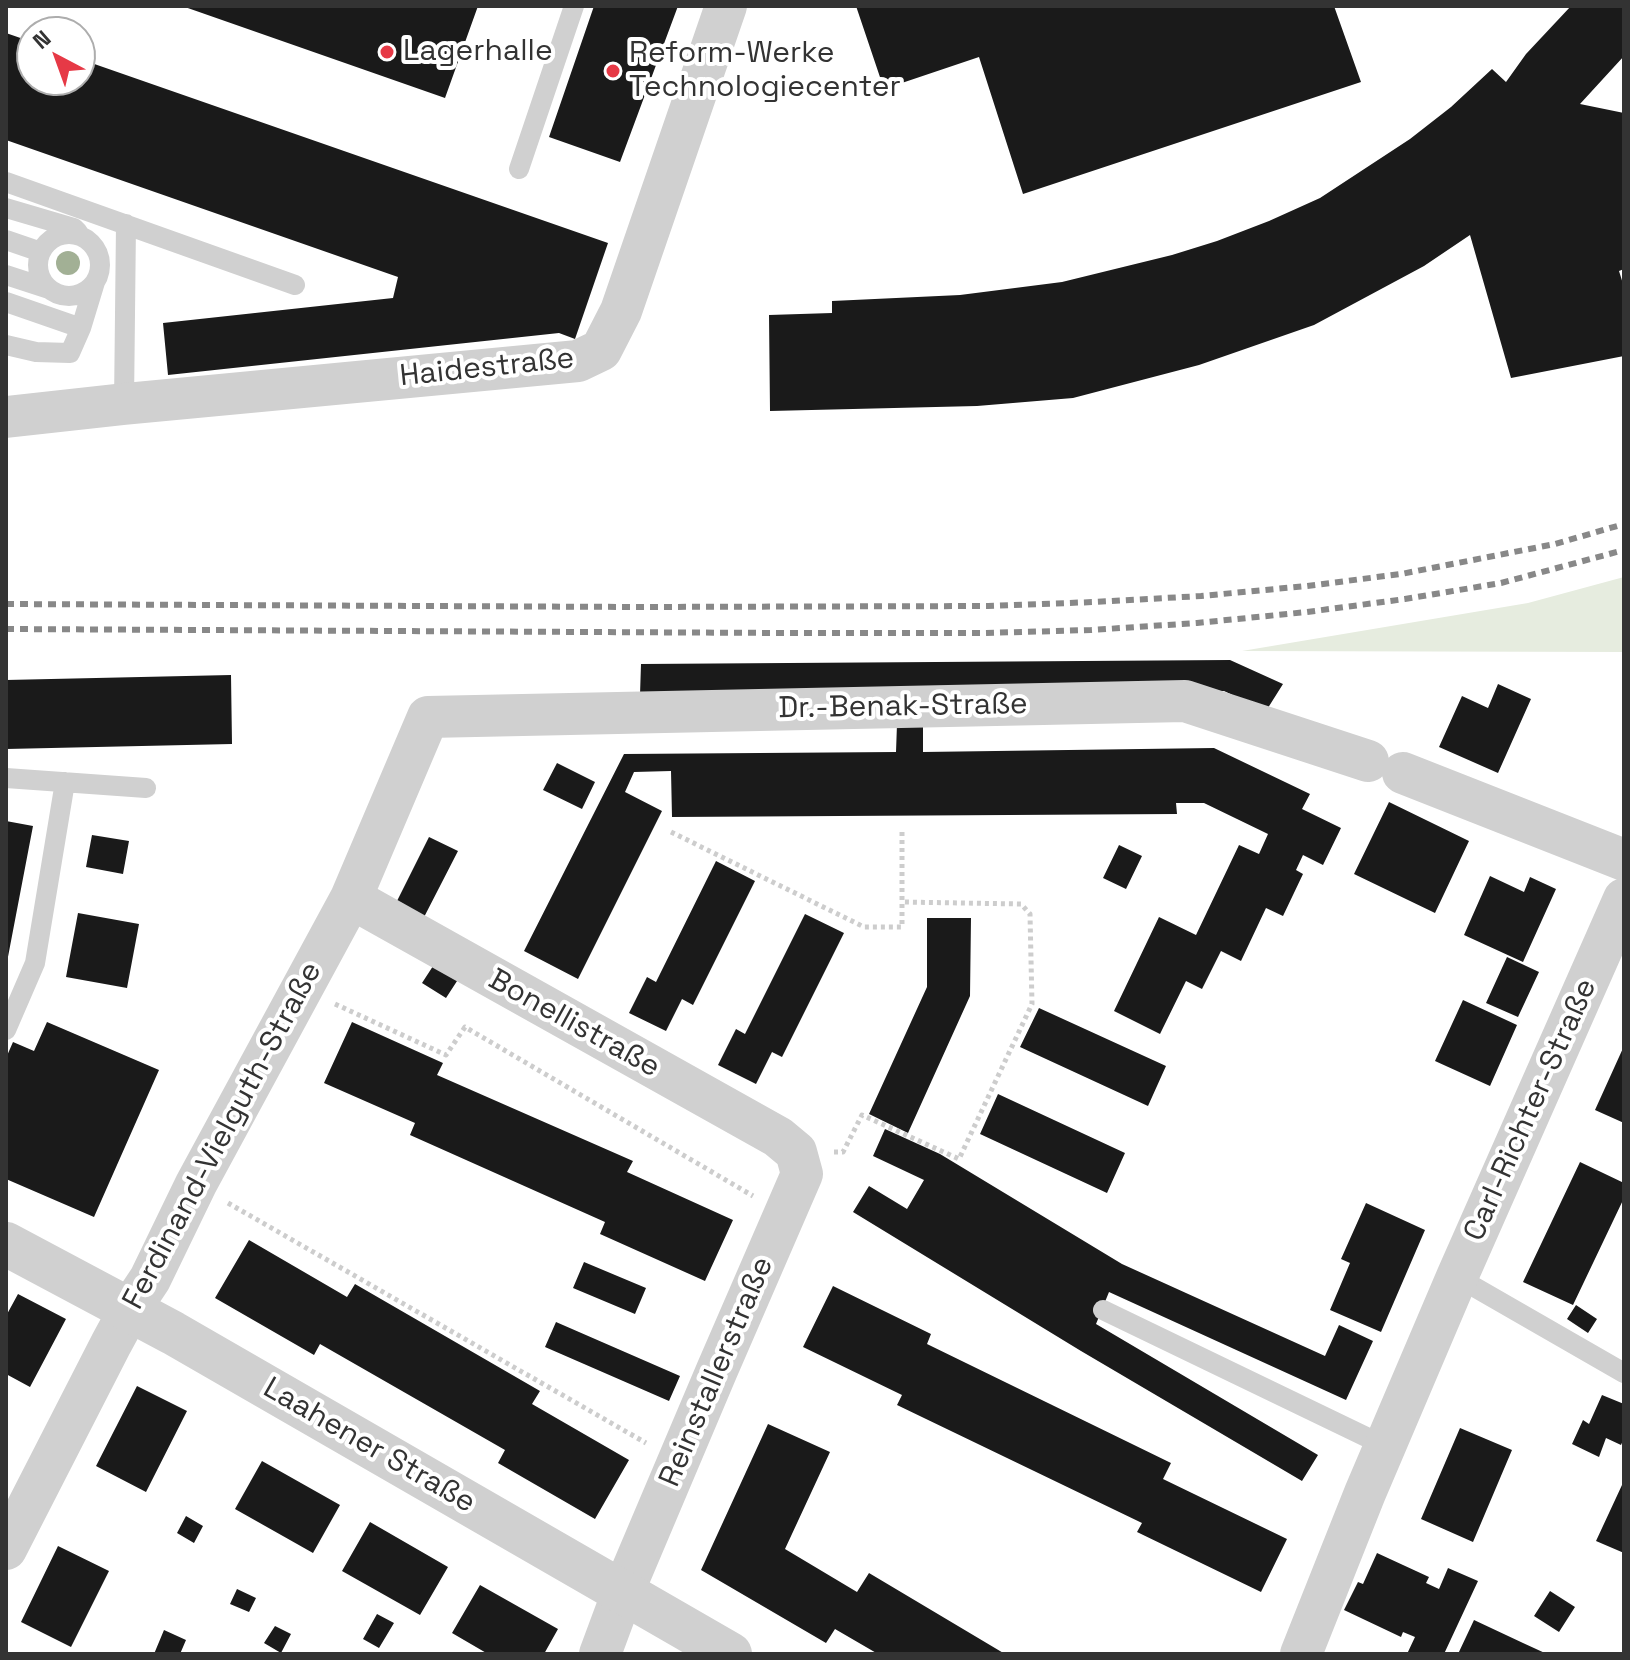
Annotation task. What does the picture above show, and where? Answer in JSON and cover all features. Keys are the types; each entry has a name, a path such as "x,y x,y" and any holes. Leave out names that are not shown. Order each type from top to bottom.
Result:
{"street":[{"name":"Haidestraße","path":"6,417 578,361 601,350 621,311 726,6"},
{"name":"Dr.-Benak-Straße","path":"428,717 1185,701 1385,767 1624,860"},
{"name":"Ferdinand-Vielguth-Straße","path":"6,1549 130,1309 150,1279 196,1184 351,898 428,717"},
{"name":"Bonellistraße","path":"351,898 778,1137 796,1152"},
{"name":"Carl-Richter-Straße","path":"1301,1654 1457,1277 1624,899"},
{"name":"Reinstallerstraße","path":"600,1654 678,1461 802,1174 796,1152"},
{"name":"Laahener Straße","path":"6,1244 130,1309 730,1654"}],"lane":[{"path":"519,169 574,6"},
{"path":"6,182 295,285"},
{"path":"6,208 74,228 92,244 100,262 81,328 70,353 36,352 6,345"},
{"path":"124,404 126,224"},
{"path":"49,289 43,282 38,262 46,244 64,234 84,237"},
{"path":"6,240 41,252"},
{"path":"6,275 69,296 88,289 95,282"},
{"path":"6,302 81,328"},
{"path":"6,778 146,788"},
{"path":"6,1030 35,963 65,782"},
{"name":"Carl-Richter-Straße","path":"1457,1277 1624,1373"},
{"path":"1103,1310 1385,1446"}],"path":[{"path":"671,832 864,927 902,927 902,828"},
{"path":"796,1152 843,1152 862,1115 959,1159 1032,1004 1030,914 1021,904 902,902"},
{"path":"301,989 446,1055 465,1027 784,1214"},
{"path":"196,1184 678,1461"}],"shaded area":[{"path":"1624,577 1624,652 1242,651 1528,603"}],"building":[{"name":"Lagerhalle","path":"182,6 478,6 445,98"},
{"name":"Reform-Werke Technologiecenter","path":"594,6 678,6 620,162 549,137"},
{"path":"856,6 1334,6 1361,82 1023,194 979,57 884,89"},
{"path":"1571,6 1624,6 1624,56 1580,104 1624,113 1624,269 1619,271 1624,287 1624,356 1511,378 1470,235 1424,266 1314,325 1199,365 1073,398 977,406 770,411 769,315 832,313 832,301 960,295 1062,282 1172,255 1269,221 1320,198 1410,139 1492,69 1506,82 1526,54"},
{"path":"6,33 16,36 16,96 96,96 96,65 608,243 575,339 559,333 168,375 163,323 393,298 398,277 6,140"},
{"path":"1230,660 1283,684 1266,711 1224,691 640,695 641,664"},
{"path":"231,675 232,744 6,749 6,680"},
{"path":"1498,684 1531,699 1498,773 1439,747 1462,696 1488,708"},
{"path":"923,722 923,752 1214,748 1310,794 1302,809 1341,828 1323,865 1303,855 1296,870 1303,874 1283,916 1266,908 1241,961 1221,951 1202,989 1186,981 1160,1034 1114,1011 1159,917 1196,935 1239,845 1259,854 1268,834 1204,803 1176,803 1177,814 672,817 671,771 634,772 625,792 662,811 578,979 524,951 624,754 896,752 897,724"},
{"path":"557,763 595,782 582,809 543,790"},
{"path":"1389,802 1469,841 1435,913 1354,874"},
{"path":"6,821 33,826 7,962 6,962"},
{"path":"92,835 129,841 123,874 86,867"},
{"path":"429,837 458,851 421,923 393,909"},
{"path":"1119,845 1142,856 1126,889 1103,878"},
{"path":"716,861 755,881 693,1005 682,999 666,1031 629,1013 647,977 656,982"},
{"path":"1490,876 1524,892 1530,877 1556,889 1523,962 1464,935"},
{"path":"78,913 139,924 127,988 66,977"},
{"path":"805,914 844,933 782,1057 772,1052 756,1084 718,1065 736,1029 745,1034"},
{"path":"927,918 971,918 970,996 908,1133 869,1114 927,987"},
{"path":"1507,957 1539,972 1518,1017 1486,1003"},
{"path":"435,963 459,978 446,998 422,983"},
{"path":"1463,1000 1517,1025 1490,1086 1435,1061"},
{"path":"1039,1008 1166,1066 1148,1106 1020,1047"},
{"path":"47,1022 159,1070 94,1217 6,1179 6,1058 13,1042 34,1051"},
{"path":"352,1022 443,1063 437,1075 633,1161 627,1172 733,1220 705,1281 600,1234 605,1222 410,1135 415,1123 324,1083"},
{"path":"1624,1046 1624,1123 1595,1110"},
{"path":"998,1094 1125,1153 1107,1193 980,1134"},
{"path":"885,1129 940,1154 1122,1264 1325,1356 1339,1325 1373,1341 1346,1400 1109,1292 1096,1324 1318,1455 1302,1481 853,1212 869,1186 907,1209 924,1180 873,1156"},
{"path":"1580,1162 1624,1183 1624,1198 1573,1305 1523,1282"},
{"path":"1366,1203 1425,1230 1381,1332 1330,1310 1350,1263 1341,1259"},
{"path":"249,1240 347,1297 355,1284 540,1391 532,1404 629,1460 595,1519 498,1463 505,1450 320,1344 314,1355 215,1298"},
{"path":"584,1262 646,1288 635,1314 573,1288"},
{"path":"833,1286 931,1334 927,1344 1171,1463 1163,1479 1287,1539 1261,1592 1137,1532 1142,1523 897,1405 902,1395 803,1347"},
{"path":"18,1294 66,1319 30,1387 6,1374 6,1316"},
{"path":"1576,1305 1597,1319 1588,1333 1567,1319"},
{"path":"556,1322 680,1376 669,1401 545,1347"},
{"path":"137,1386 187,1411 146,1492 96,1466"},
{"path":"1602,1395 1624,1404 1624,1438 1621,1445 1606,1438 1599,1457 1572,1444 1583,1420 1589,1424"},
{"path":"768,1424 830,1452 785,1549 857,1592 869,1573 1005,1654 878,1654 835,1629 826,1643 701,1570"},
{"path":"1460,1428 1512,1450 1473,1542 1421,1519"},
{"path":"262,1461 340,1505 313,1553 235,1509"},
{"path":"1624,1486 1624,1553 1596,1541"},
{"path":"186,1516 203,1526 194,1543 177,1533"},
{"path":"370,1522 448,1567 420,1615 342,1571"},
{"path":"58,1546 109,1571 71,1647 21,1622"},
{"path":"1377,1553 1429,1577 1426,1583 1439,1589 1448,1568 1478,1581 1444,1654 1407,1654 1415,1637 1403,1632 1401,1637 1344,1610 1358,1582 1363,1584"},
{"path":"480,1585 558,1629 544,1654 488,1654 452,1633"},
{"path":"237,1589 256,1598 249,1612 230,1604"},
{"path":"1550,1591 1575,1607 1559,1632 1534,1616"},
{"path":"377,1614 394,1623 379,1648 363,1639"},
{"path":"1474,1620 1523,1643 1547,1654 1458,1654"},
{"path":"275,1626 291,1634 281,1653 264,1643"},
{"path":"164,1630 186,1640 180,1654 154,1654"}],"railway":[{"path":"6,604 637,607 988,606 1094,602 1201,596 1401,574 1555,544 1624,524"},
{"path":"6,629 783,633 1091,630 1197,623 1405,599 1501,583 1624,550"}],"place":[{"name":"Lagerhalle","path":"387,52"},
{"name":"Reform-Werke Technologiecenter","path":"613,71"}]}
